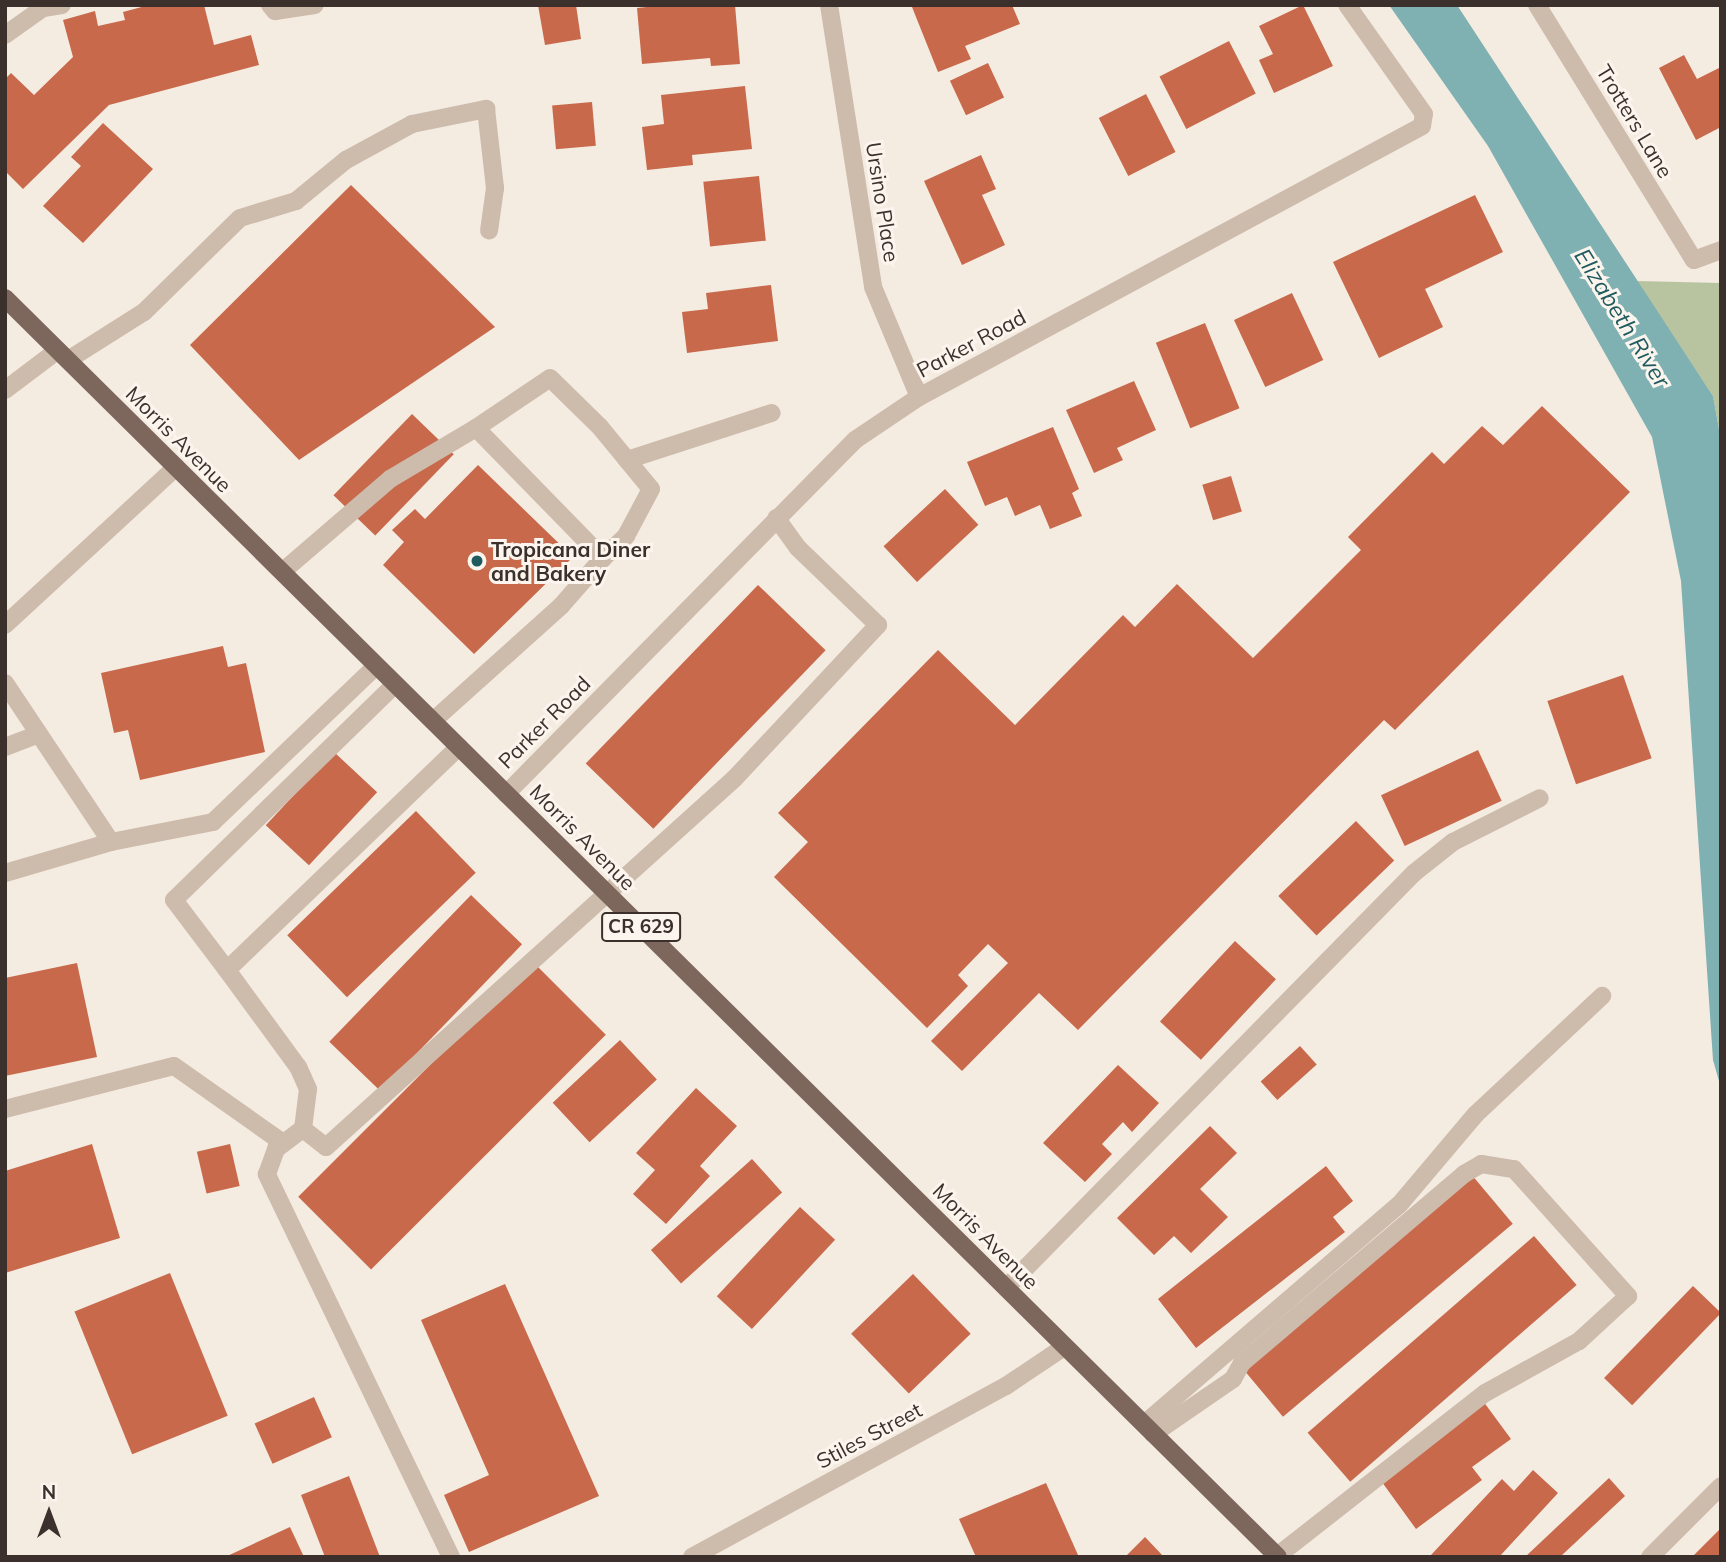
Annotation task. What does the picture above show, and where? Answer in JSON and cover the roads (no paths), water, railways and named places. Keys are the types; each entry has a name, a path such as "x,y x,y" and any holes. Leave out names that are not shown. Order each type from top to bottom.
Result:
{"main road":[{"name":"Morris Avenue","path":"5,298 1277,1556"}],"street":[{"path":"5,35 43,8 62,5"},
{"path":"270,5 275,11 315,5"},
{"name":"Ursino Place","path":"829,5 873,287 919,397"},
{"name":"Parker Road","path":"506,794 855,440 919,397 1422,126 1424,114 1348,5"},
{"name":"Trotters Lane","path":"1537,5 1693,260 1721,250"},
{"path":"5,390 63,355 144,312 240,218 296,201 345,160 412,124 486,110 495,188 489,231"},
{"path":"282,572 390,479 476,428 550,378 651,489 625,536 561,606 433,721"},
{"path":"626,460 772,413"},
{"path":"476,428 603,558"},
{"path":"5,625 176,467"},
{"path":"303,1129 326,1146 604,891 651,855 734,779 878,625 798,548 776,519"},
{"path":"5,873 111,842 213,822 376,666"},
{"path":"5,682 111,842"},
{"path":"395,684 174,900 298,1068 308,1089 303,1129 275,1149 267,1174 451,1557"},
{"path":"5,747 39,734"},
{"path":"227,970 459,747"},
{"path":"1006,1289 1414,873 1453,842 1540,798"},
{"path":"1148,1429 1399,1205 1476,1114 1602,996"},
{"path":"5,1109 174,1066 283,1143"},
{"path":"1148,1429 1196,1408 1233,1379 1242,1363 1465,1174 1482,1164 1514,1169 1628,1296 1579,1341 1485,1393 1277,1556"},
{"name":"Stiles Street","path":"692,1557 1006,1387 1064,1347"},
{"path":"1650,1557 1721,1486"}],"water":[{"name":"Elizabeth River","path":"1389,5 1457,5 1713,396 1721,440 1721,1088 1713,1060 1681,581 1652,437 1488,146"}],"place":[{"name":"Tropicana Diner and Bakery","path":"477,561"}]}
